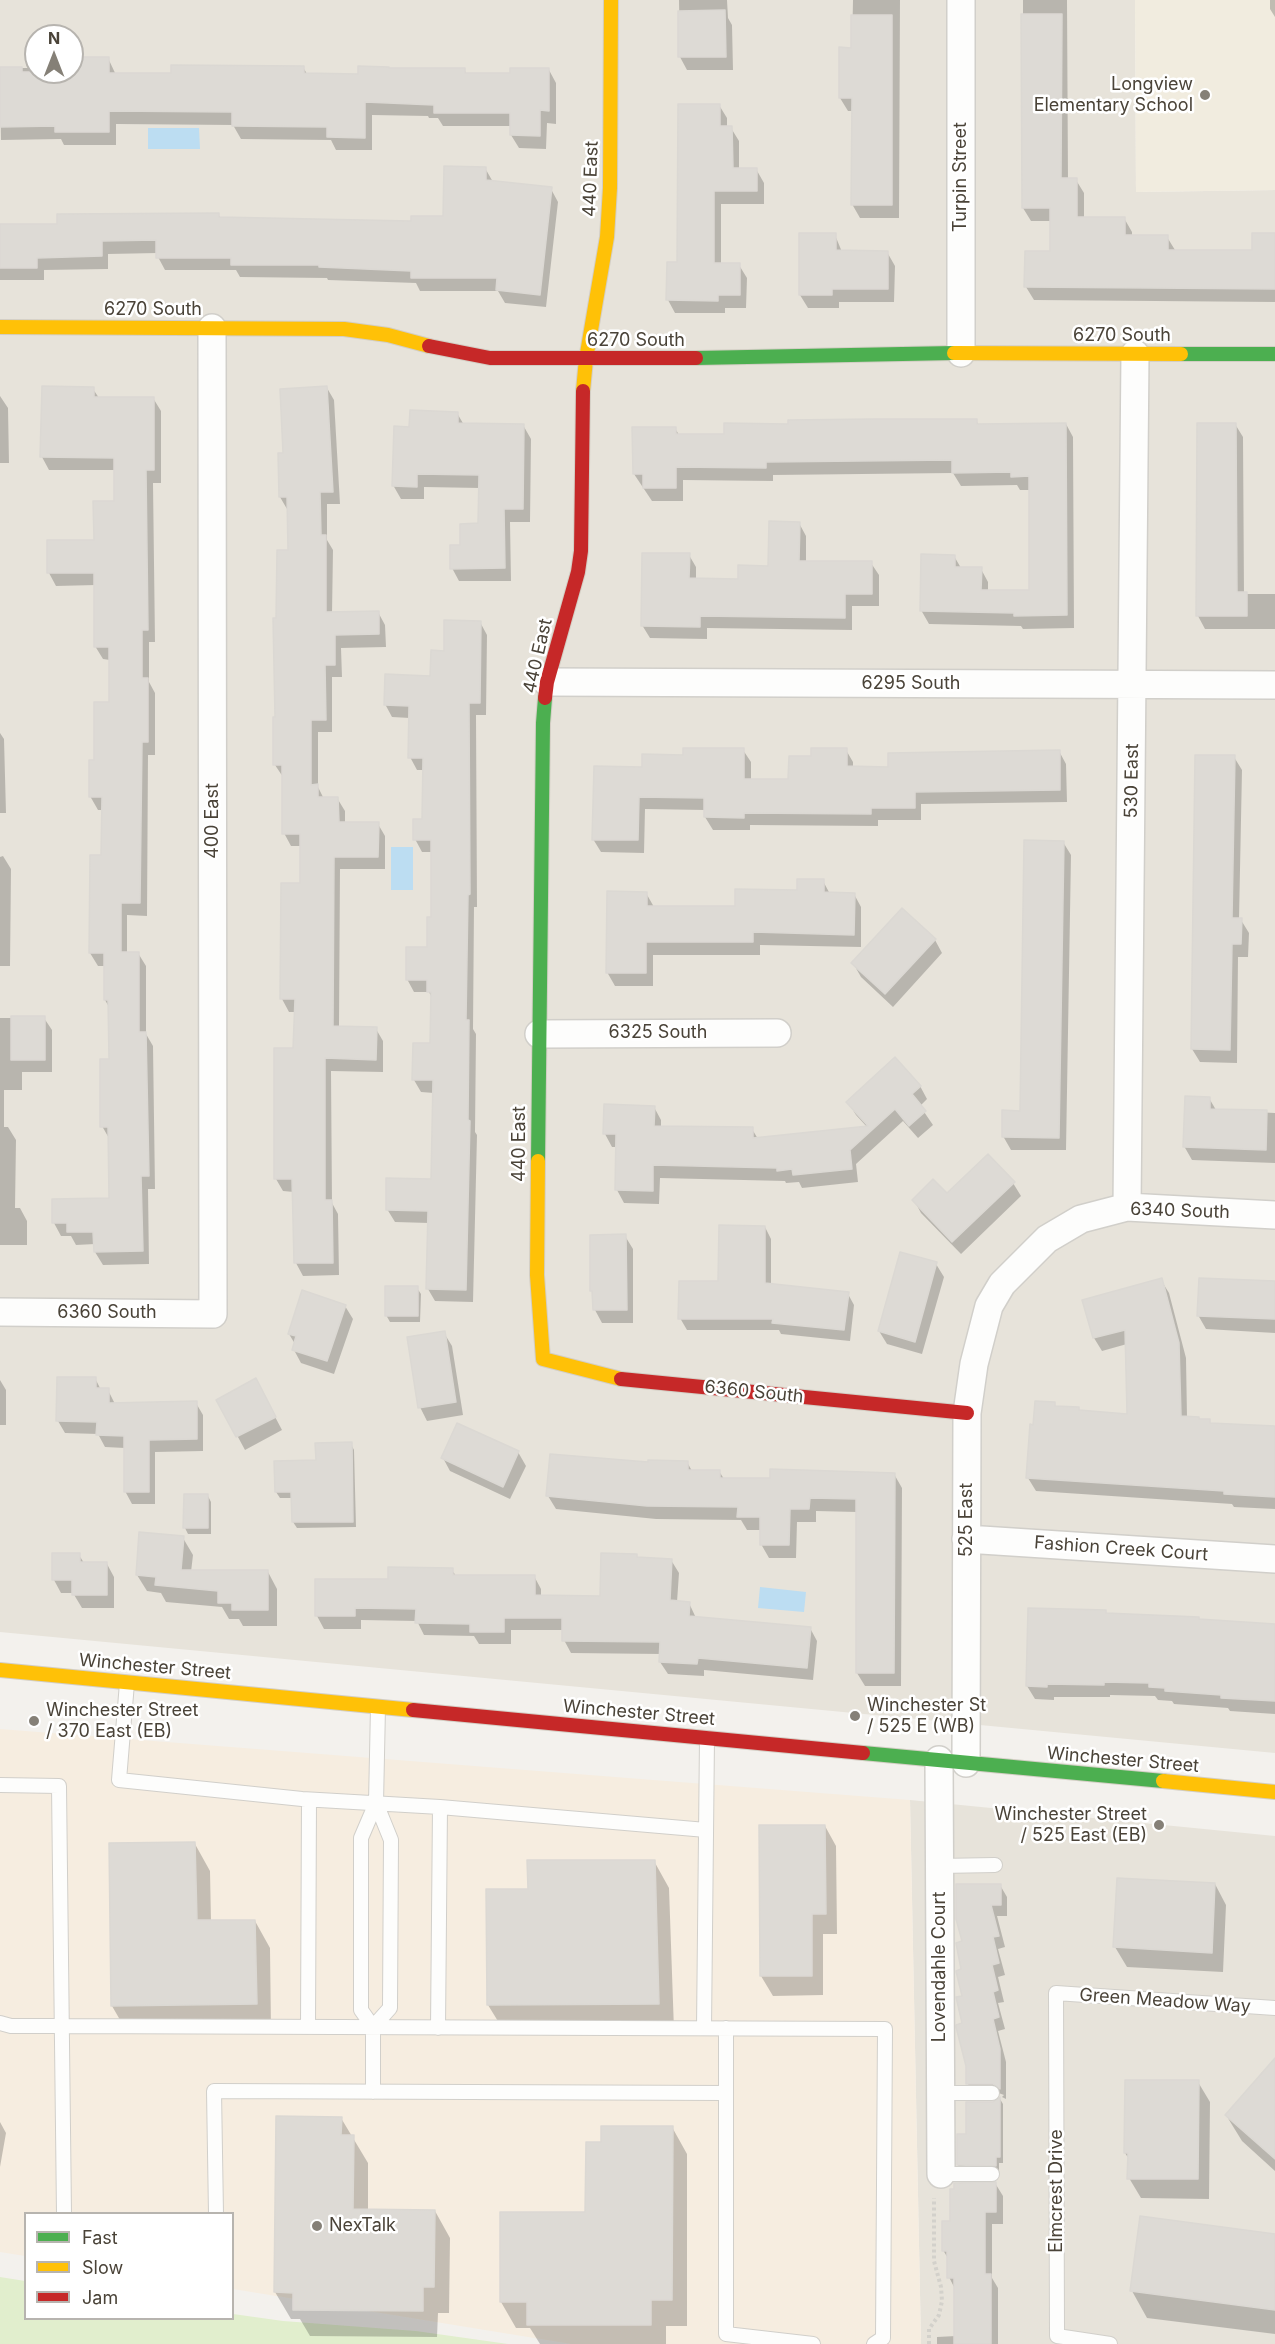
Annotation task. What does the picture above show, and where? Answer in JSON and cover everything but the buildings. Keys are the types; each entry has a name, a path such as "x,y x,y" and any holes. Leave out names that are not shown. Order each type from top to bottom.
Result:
{"street":[{"name":"440 East","path":"543,1359 537,1275 541,776 547,682 578,572 581,552 582,408 586,358 607,237 610,188 611,0"},
{"name":"Turpin Street","path":"960,0 960,353"},
{"name":"6270 South","path":"0,327 344,329 388,335 453,352 490,358 777,358 960,353 1275,354"},
{"name":"400 East","path":"212,328 213,1314"},
{"name":"530 East","path":"1127,1207 1135,354"},
{"name":"6295 South","path":"547,682 1275,685"},
{"name":"6325 South","path":"539,1034 777,1033"},
{"name":"6340 South","path":"1002,1284 1047,1239 1081,1219 1127,1207 1275,1215"},
{"name":"525 East","path":"966,1763 967,1413 982,1328 989,1306 1002,1284"},
{"name":"6360 South","path":"0,1312 213,1314"},
{"name":"6360 South","path":"543,1359 626,1380 967,1413"},
{"name":"Fashion Creek Court","path":"966,1539 1275,1559"},
{"name":"Winchester Street","path":"0,1670 1275,1792"},
{"name":"Lovendahle Court","path":"939,1760 940,2174"}],"lane":[{"path":"127,1683 119,1780 309,1800 440,1807 706,1830"},
{"path":"373,2092 373,2027 361,2010 361,1838 376,1803 378,1707"},
{"path":"704,2028 707,1738"},
{"path":"0,1785 59,1786 64,2212"},
{"path":"308,2027 309,1800"},
{"path":"373,2027 390,2008 391,1840 376,1803"},
{"path":"438,2028 440,1807"},
{"path":"940,1866 995,1866"},
{"name":"Green Meadow Way","path":"1056,1993 1275,2008"},
{"name":"Elmcrest Drive","path":"1056,1993 1057,2336 1110,2344"},
{"path":"0,2023 11,2026 885,2029 883,2338 874,2344"},
{"path":"726,2028 726,2334 813,2344"},
{"path":"216,2212 214,2091 726,2093"},
{"path":"940,2093 992,2093"},
{"path":"940,2174 992,2174"}],"path":[{"path":"929,2344 929,2329 939,2315 942,2301 933,2255 934,2195 940,2174"}],"shaded area":[{"path":"0,0 1135,0 1136,192 1275,190 1275,1753 0,1632"},
{"name":"Longview Elementary School","path":"1135,0 1275,0 1275,190 1136,192"},
{"path":"0,1729 910,1800 921,2344 571,2344 234,2289 234,2212 24,2212 24,2256 0,2252"},
{"path":"910,1800 1275,1836 1275,2344 921,2344"}],"green space":[{"path":"0,2277 24,2281 24,2320 234,2320 234,2314 283,2321 416,2331 508,2344 0,2344"}],"water":[{"path":"148,128 199,128 200,149 148,149"},
{"path":"391,847 413,847 413,890 391,890"},
{"path":"760,1587 806,1592 804,1612 758,1608"}],"traffic: fast":[{"path":"696,358 954,353"},
{"path":"1181,354 1275,354"},
{"path":"538,1161 545,698"},
{"path":"863,1753 1163,1781"}],"traffic: slow":[{"path":"583,391 586,359 607,237 610,188 611,0"},
{"path":"0,327 344,329 388,335 429,346"},
{"path":"954,353 1181,354"},
{"path":"538,1161 537,1275 543,1359 621,1379"},
{"path":"0,1670 413,1710"},
{"path":"1163,1781 1275,1792"}],"traffic: jam":[{"path":"429,346 490,358 696,358"},
{"path":"545,698 547,682 578,572 581,551 583,391"},
{"path":"621,1379 967,1413"},
{"path":"413,1710 863,1753"}],"place":[{"name":"Longview Elementary School","path":"1205,95"},
{"name":"Winchester St / 525 E (WB)","path":"855,1716"},
{"name":"Winchester Street / 370 East (EB)","path":"34,1721"},
{"name":"Winchester Street / 525 East (EB)","path":"1159,1825"},
{"name":"NexTalk","path":"317,2226"}]}
